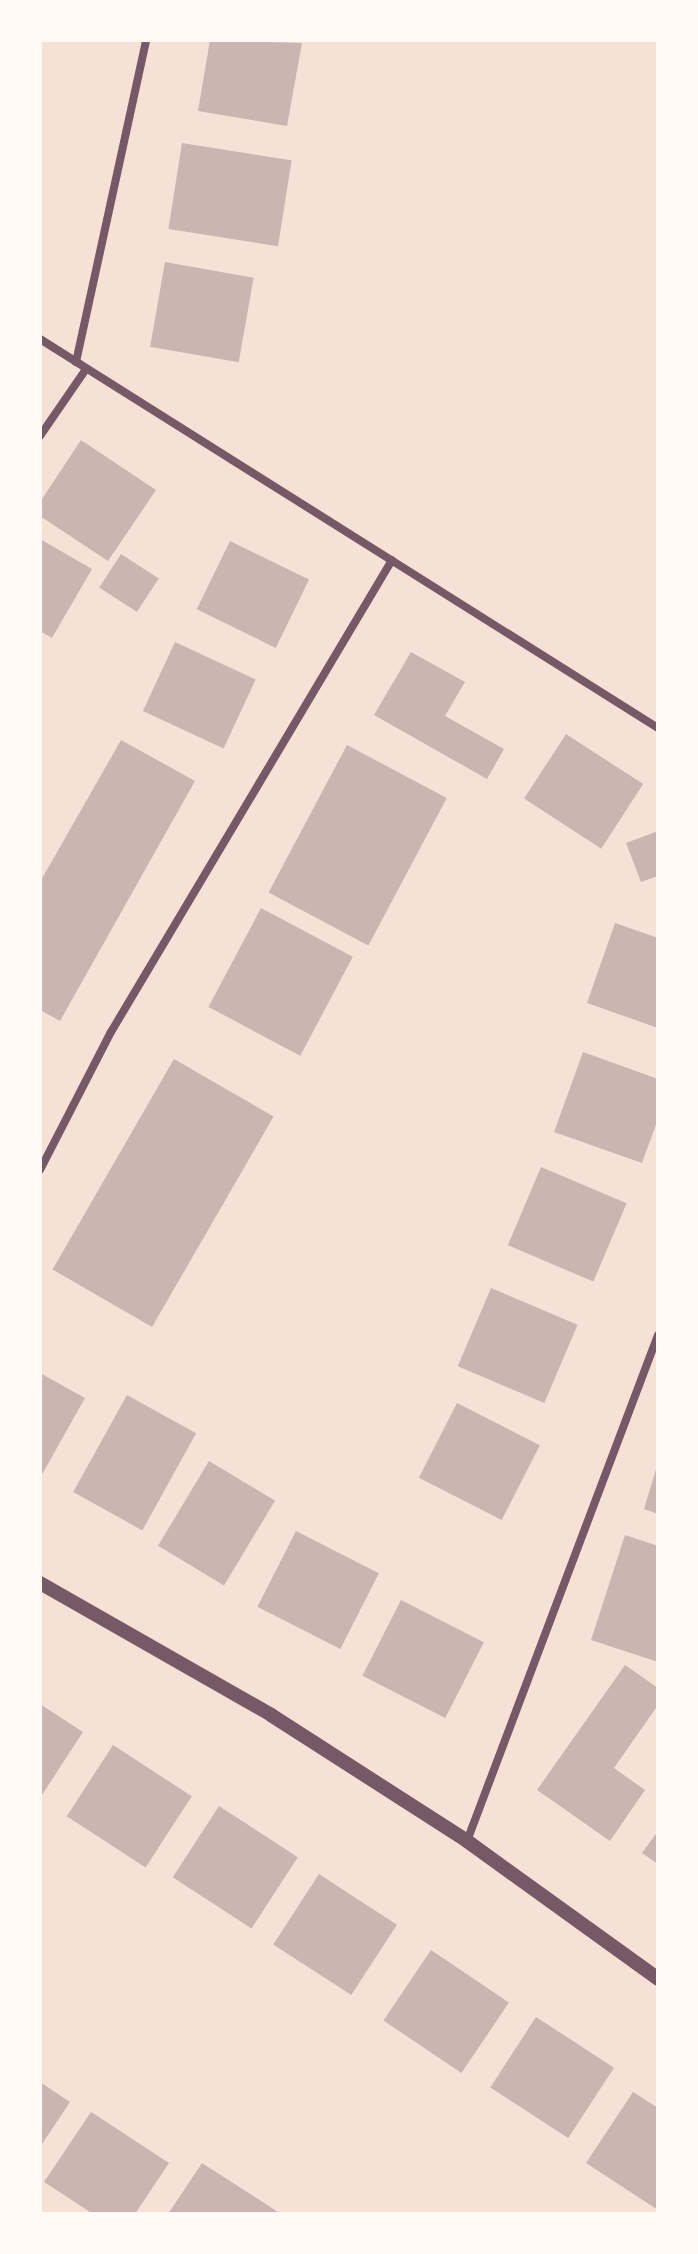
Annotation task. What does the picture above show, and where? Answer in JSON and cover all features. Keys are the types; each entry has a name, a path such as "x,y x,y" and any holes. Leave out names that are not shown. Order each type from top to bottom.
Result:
{"street":[{"path":"76,362 146,40"},
{"path":"40,339 658,728"},
{"path":"40,436 86,369"},
{"path":"40,1170 111,1032 392,560"},
{"path":"467,1841 658,1335"},
{"path":"40,1583 271,1715 467,1841 658,1979"}],"building":[{"path":"210,40 302,43 287,126 198,111"},
{"path":"182,143 292,160 278,246 168,229"},
{"path":"165,262 254,278 239,362 150,347"},
{"path":"81,440 156,490 108,561 40,516 40,502"},
{"path":"40,539 92,569 52,638 40,631"},
{"path":"230,541 309,580 276,648 197,609"},
{"path":"121,554 159,579 137,612 99,588"},
{"path":"175,642 256,680 224,748 143,711"},
{"path":"411,652 465,682 445,716 504,749 487,779 374,715"},
{"path":"566,734 643,784 601,849 524,799"},
{"path":"121,740 195,781 60,1021 40,1010 40,882"},
{"path":"347,745 447,798 368,946 269,892"},
{"path":"658,831 658,876 641,882 626,843"},
{"path":"261,908 353,957 300,1056 208,1007"},
{"path":"615,923 658,938 658,1028 587,1003"},
{"path":"583,1052 658,1079 658,1119 642,1163 554,1132"},
{"path":"174,1059 274,1116 152,1327 52,1269"},
{"path":"541,1167 627,1203 593,1282 508,1245"},
{"path":"491,1288 578,1325 544,1403 458,1366"},
{"path":"40,1373 85,1398 40,1478"},
{"path":"127,1395 196,1433 142,1530 73,1492"},
{"path":"457,1403 540,1445 502,1520 419,1478"},
{"path":"209,1461 275,1501 224,1586 158,1546"},
{"path":"658,1466 658,1514 644,1509"},
{"path":"296,1531 379,1573 340,1649 257,1607"},
{"path":"625,1535 658,1546 658,1662 591,1640"},
{"path":"401,1600 484,1642 445,1718 362,1676"},
{"path":"625,1665 658,1688 658,1705 614,1768 645,1790 610,1841 537,1790"},
{"path":"40,1704 83,1732 40,1798"},
{"path":"113,1745 192,1796 146,1867 67,1816"},
{"path":"219,1806 298,1857 252,1928 173,1877"},
{"path":"658,1831 658,1864 642,1853"},
{"path":"319,1874 397,1925 351,1995 273,1944"},
{"path":"431,1950 509,2003 461,2073 383,2020"},
{"path":"536,2017 614,2068 568,2138 490,2087"},
{"path":"40,2082 70,2102 40,2147"},
{"path":"633,2092 658,2108 658,2210 586,2163"},
{"path":"91,2112 169,2163 135,2214 93,2214 44,2182"},
{"path":"202,2163 281,2214 168,2214"}]}
